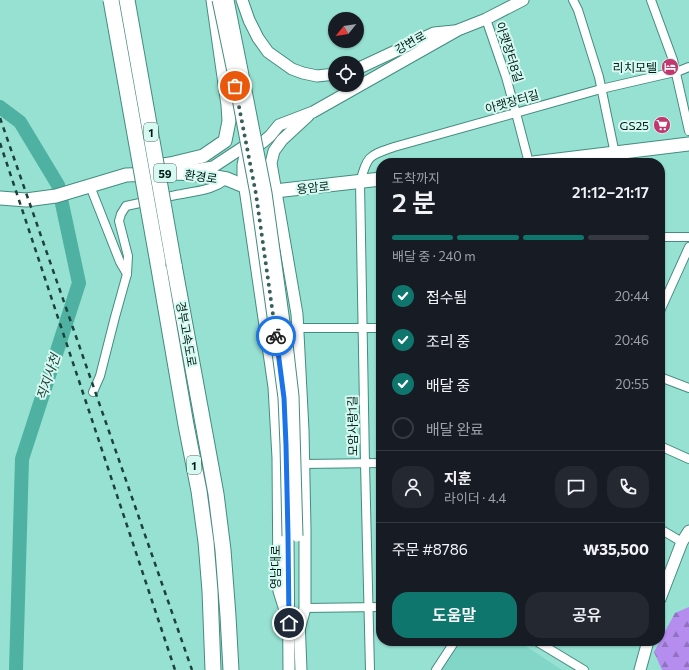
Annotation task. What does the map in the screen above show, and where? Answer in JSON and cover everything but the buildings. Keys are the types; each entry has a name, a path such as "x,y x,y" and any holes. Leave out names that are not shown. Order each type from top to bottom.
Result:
{"highway":[{"name":"경부고속도로","path":"111,0 201,506 210,591 213,670"},
{"name":"경부고속도로","path":"127,0 216,494 223,550 230,670"}],"main road":[{"path":"126,175 141,168 170,164 203,156 225,141 229,121 228,105 213,0"},
{"path":"218,0 256,194 284,398 293,536"},
{"path":"228,0 266,193 287,344 293,396 293,536"},
{"path":"242,0 248,20 268,52 292,69 318,76 328,75"},
{"name":"강변로","path":"180,173 213,167 278,125 313,112 458,30 486,19 523,0"},
{"path":"364,66 434,33 458,30"},
{"name":"강변로","path":"294,624 305,608 303,464 298,328 297,314 271,163 274,152 282,140 313,112"},
{"path":"278,125 264,142 245,155 243,175 274,386 278,458 280,591 294,624"},
{"path":"598,158 615,154 689,144"},
{"name":"환경로","path":"88,186 126,175 180,173 216,177 244,186"},
{"name":"용암로","path":"244,186 276,191 376,180"},
{"name":"59","path":"0,198 26,200 56,196 88,186"},
{"path":"665,586 682,542 689,531"},
{"name":"영남대로","path":"289,670 294,624 293,536"},
{"name":"영남대로","path":"294,624 301,670"},
{"path":"640,670 647,646"}],"street":[{"path":"573,0 580,16 599,77 615,154"},
{"path":"651,0 673,60 689,131"},
{"name":"아랫장터8길","path":"486,19 505,72 528,158"},
{"name":"아랫장터길","path":"360,182 368,159 375,154 394,147 601,89 676,72 689,67"},
{"path":"93,392 100,376 127,274 128,256 119,221 126,206 203,191 227,180"},
{"name":"모암사랑1길","path":"360,182 370,670"},
{"path":"88,186 120,262 127,274"},
{"path":"665,237 689,237"},
{"path":"665,300 689,247"},
{"path":"298,328 376,328"},
{"path":"665,379 689,388"},
{"path":"665,448 689,459"},
{"path":"303,464 376,463"},
{"path":"665,532 682,542"},
{"path":"305,608 376,607"},
{"path":"436,670 452,646"},
{"path":"544,646 584,670"}],"shaded area":[{"path":"457,646 526,646 562,670 441,670"}],"green space":[{"path":"689,607 689,670 662,670 654,652 657,646 665,646 665,632 675,613"}],"waterway":[{"name":"직지사천","path":"0,107 20,122 58,185 79,283 22,459 16,670"}],"railway":[{"path":"0,118 192,670"},
{"path":"0,143 175,670"}],"way so far":[{"path":"235,86 256,194 276,336"}],"place":[{"name":"리치모텔","path":"670,67"},
{"name":"GS25","path":"662,125"}],"route":[{"path":"276,336 284,398 289,623"}]}
